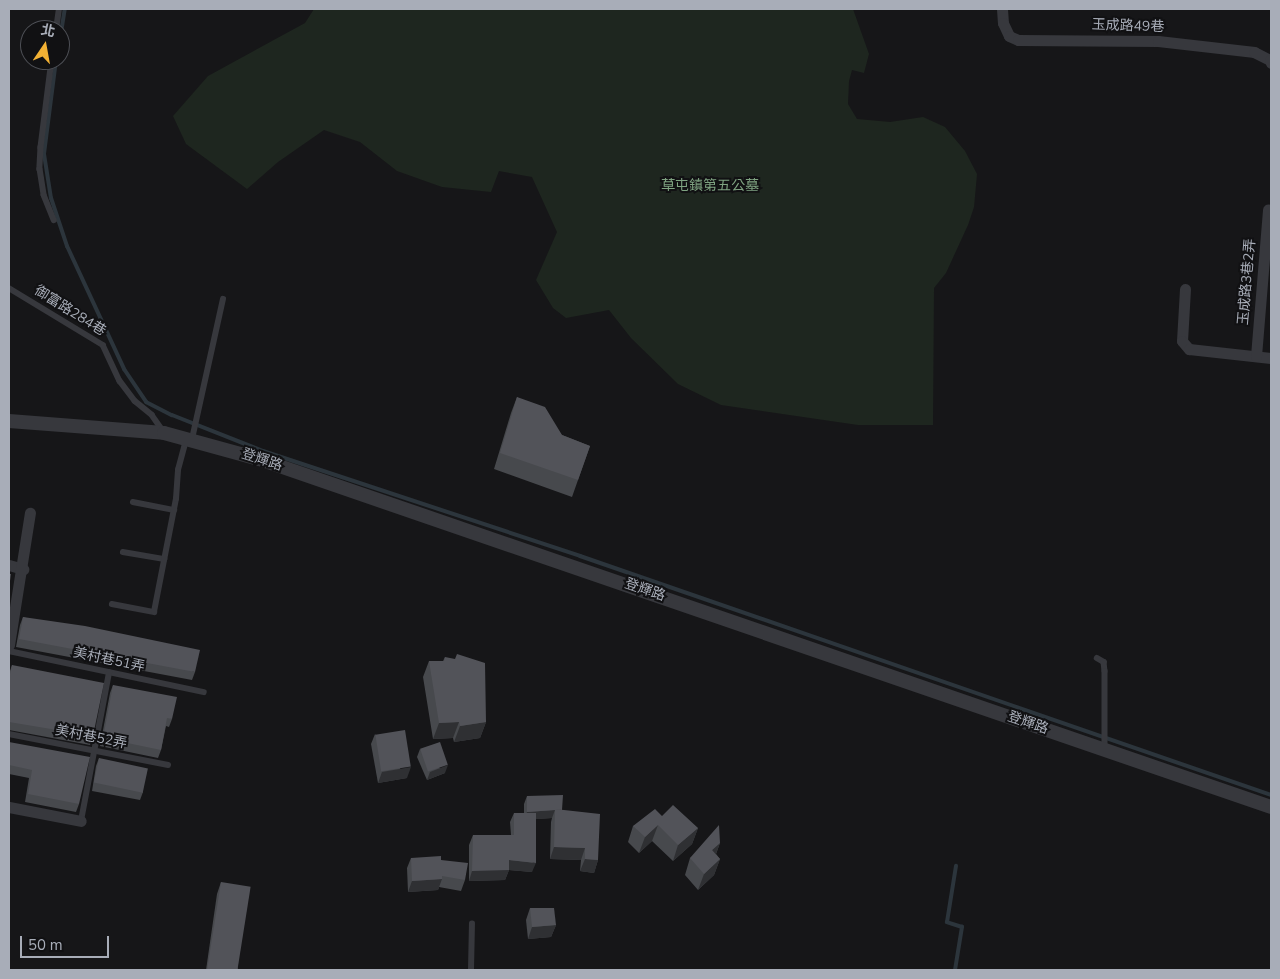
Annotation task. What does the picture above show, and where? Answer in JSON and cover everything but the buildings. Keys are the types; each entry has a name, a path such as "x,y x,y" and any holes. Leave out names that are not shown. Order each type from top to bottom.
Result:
{"street":[{"name":"玉成路49巷","path":"1002,9 1002,23 1009,36 1018,40 1158,41 1254,52 1271,63"},
{"name":"玉成路3巷2弄","path":"1256,356 1268,209"},
{"path":"1186,289 1182,341 1189,349 1271,358"},
{"name":"登輝路","path":"9,421 164,433 259,458 1271,807"},
{"path":"9,645 23,569 30,514"},
{"path":"9,565 23,569"},
{"path":"9,807 81,821"}],"lane":[{"path":"51,70 40,169 44,195 54,220"},
{"name":"御富路284巷","path":"9,288 103,345 120,380 135,401 152,415 164,433"},
{"path":"112,604 154,612 174,510 178,470 190,439 223,299"},
{"path":"133,502 174,510"},
{"path":"124,552 164,559"},
{"name":"美村巷51弄","path":"9,652 204,692"},
{"path":"1097,658 1104,662 1105,670 1105,750"},
{"path":"81,821 109,672"},
{"name":"美村巷52弄","path":"9,734 168,765"},
{"path":"471,970 472,924"}],"green space":[{"name":"草屯鎮第五公墓","path":"314,9 853,9 869,54 864,73 852,70 849,81 848,104 857,119 890,122 923,117 945,127 965,151 977,174 974,207 968,225 946,273 934,288 933,425 858,425 721,405 678,384 631,338 609,310 566,318 553,308 536,280 557,232 532,177 499,171 491,192 442,187 397,171 360,142 324,130 278,162 247,189 186,144 173,116 208,76 305,23"}],"waterway":[{"path":"63,20 65,9"},
{"path":"55,70 44,154 51,198 67,246 124,369 146,402 172,415 263,451 580,556 1271,795"},
{"path":"955,970 962,927 947,922 956,866"}]}
